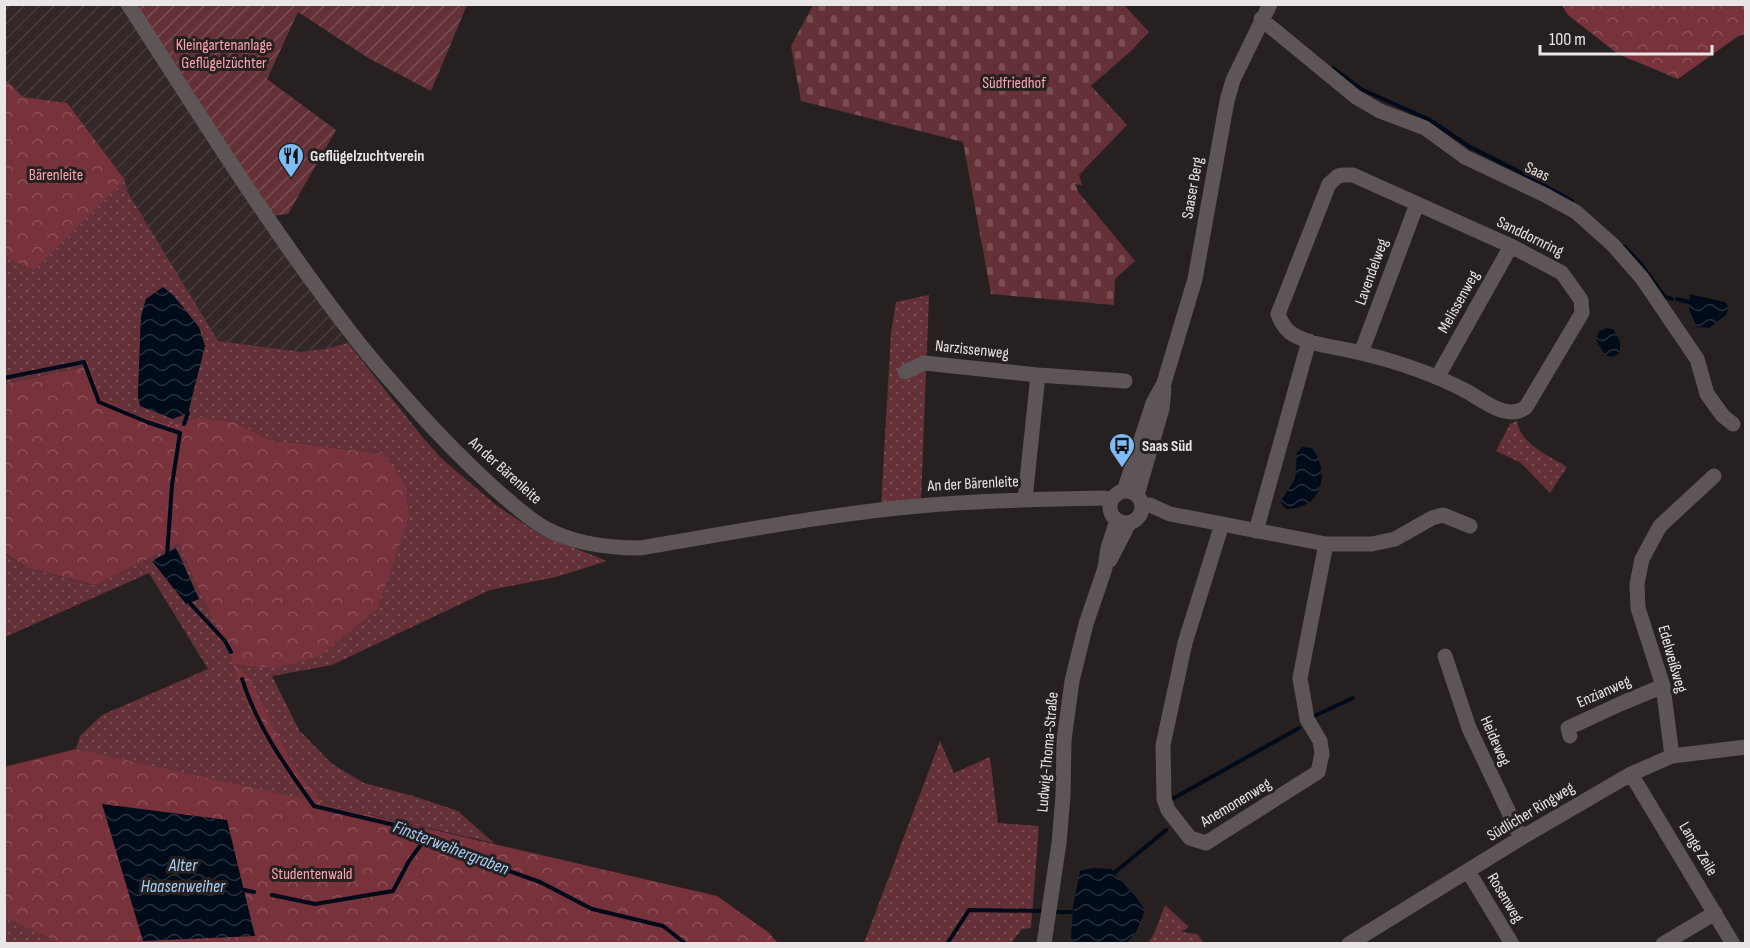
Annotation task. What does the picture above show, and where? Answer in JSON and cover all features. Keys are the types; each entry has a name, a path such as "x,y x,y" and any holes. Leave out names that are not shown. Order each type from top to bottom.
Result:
{"street":[{"name":"An der Bärenleite","path":"128,4 221,148 311,280 357,341 471,468 524,515 545,528 582,542 614,548 640,548 855,513 930,504 1104,498 1128,507"},
{"name":"Saaser Berg","path":"1128,507 1153,403 1164,382 1195,279 1227,101 1233,80 1270,4"},
{"name":"Saas","path":"1261,19 1356,97 1380,111 1425,128 1465,157 1545,195 1576,213 1613,245 1642,278 1697,359 1707,394 1732,424"},
{"name":"Sanddornring","path":"1353,175 1511,246 1562,273 1581,300 1582,312 1526,407 1522,410 1505,412 1438,376 1292,335 1278,314 1329,184 1338,176 1353,175"},
{"name":"Lavendelweg","path":"1361,353 1416,204"},
{"name":"Melissenweg","path":"1438,376 1511,246"},
{"path":"1256,531 1310,341"},
{"name":"Narzissenweg","path":"905,372 924,363 1125,381"},
{"path":"1025,499 1038,375"},
{"name":"Edelweißweg","path":"1672,756 1663,686 1632,609 1642,559 1658,530 1714,476"},
{"path":"1128,507 1156,517 1170,513 1326,544 1372,544 1395,539 1432,518 1443,515 1470,526"},
{"name":"Ludwig-Thoma-Straße","path":"1044,944 1059,843 1064,740 1072,681 1086,624 1105,568 1108,548 1128,507"},
{"name":"Anemonenweg","path":"1222,524 1185,643 1163,744 1164,799 1168,810 1190,838 1206,843 1318,772 1322,754 1320,741 1307,719 1300,678 1326,544"},
{"name":"Heideweg","path":"1445,656 1469,728 1521,838"},
{"name":"Enzianweg","path":"1570,736 1568,728 1663,686"},
{"name":"Südlicher Ringweg","path":"1349,944 1521,838 1631,774 1672,756 1746,747"},
{"name":"Lange Zeile","path":"1631,774 1733,944"},
{"name":"Rosenweg","path":"1468,871 1512,944"},
{"path":"1663,944 1715,913"}],"shaded area":[{"path":"4,5 122,5 348,343 301,352 218,341 127,191 125,180 67,103 23,97 5,79"}],"green space":[{"name":"Kleingartenanlage Geflügelzüchter","path":"132,5 467,5 431,91 370,59 298,12 267,79 336,130 288,214 272,216"},
{"name":"Südfriedhof","path":"813,5 1124,5 1149,32 1091,86 1127,125 1079,175 1082,185 1075,184 1079,193 1135,261 1115,279 1114,305 991,294 963,142 801,101 791,46"},
{"path":"1562,5 1745,5 1745,34 1737,37 1678,79 1618,54 1568,15"},
{"name":"Bärenleite","path":"5,79 23,97 67,103 125,180 34,271 5,257"},
{"path":"125,180 127,191 218,341 301,352 348,343 441,458 496,505 539,534 607,561 556,577 490,590 332,665 272,676 299,730 332,764 364,783 458,811 494,843 322,804 291,761 234,665 244,700 270,749 305,800 76,749 80,736 102,715 208,669 149,573 5,637 4,553 28,568 94,585 178,542 233,663 384,454 271,440 234,422 199,417 172,425 135,414 101,397 89,365 5,384 5,257 34,271","holes":["141,316 195,379 188,413 141,406 138,396"]},
{"path":"929,295 921,500 881,505 891,333 896,302"},
{"name":"Studentenwald","path":"90,365 101,397 135,414 172,425 199,417 234,422 271,440 384,454 405,484 409,517 377,609 320,656 275,668 234,664 249,677 291,761 322,804 717,896 768,932 778,943 60,943 5,918 4,767 76,749 304,799 270,749 244,700 233,663 178,543 95,585 28,568 5,553 5,384"},
{"path":"1517,421 1524,437 1530,443 1567,467 1550,493 1521,463 1496,451 1510,424"},
{"path":"940,741 954,773 990,757 998,823 1039,826 1031,928 1022,929 1011,943 864,943"},
{"path":"1165,905 1189,927 1181,932 1197,934 1204,943 1148,943 1154,934"},
{"path":"5,918 60,943 5,943"}],"water":[{"path":"163,287 173,295 199,327 205,346 188,413 173,419 140,406 138,396 141,316 146,299"},
{"path":"1690,294 1725,302 1729,307 1726,315 1709,328 1697,327 1689,310"},
{"path":"1607,328 1613,329 1620,344 1619,354 1611,357 1605,355 1596,340 1599,331"},
{"path":"1302,447 1312,448 1318,458 1322,479 1320,488 1308,503 1286,509 1280,502 1295,479 1297,453"},
{"path":"176,548 199,599 186,604 152,561"},
{"name":"Alter Haasenweiher","path":"102,804 227,820 255,936 143,941"},
{"path":"1093,868 1111,869 1134,894 1145,911 1135,934 1126,943 1073,943 1071,937 1073,907 1080,871"}],"waterway":[{"path":"1333,68 1361,89 1430,120 1470,147 1572,201"},
{"path":"1624,246 1640,263 1664,296 1672,299"},
{"path":"1677,299 1689,302"},
{"path":"4,378 84,362 99,402 180,433 172,485 167,556"},
{"name":"Finsterweihergraben","path":"184,424 188,413"},
{"name":"Finsterweihergraben","path":"187,600 225,641 231,652"},
{"name":"Finsterweihergraben","path":"242,679 256,713 282,761 314,806 403,827 436,845 540,882 592,909 663,926 686,944"},
{"path":"1314,716 1353,698"},
{"path":"1174,798 1299,728"},
{"path":"1114,873 1166,830"},
{"path":"272,895 315,904 393,891 409,861 425,839"},
{"path":"244,890 254,892"},
{"path":"947,944 969,910 1045,911"},
{"path":"1052,912 1072,912"}],"place":[{"name":"Geflügelzuchtverein","path":"291,179"},
{"name":"Saas Süd","path":"1122,469"}]}
